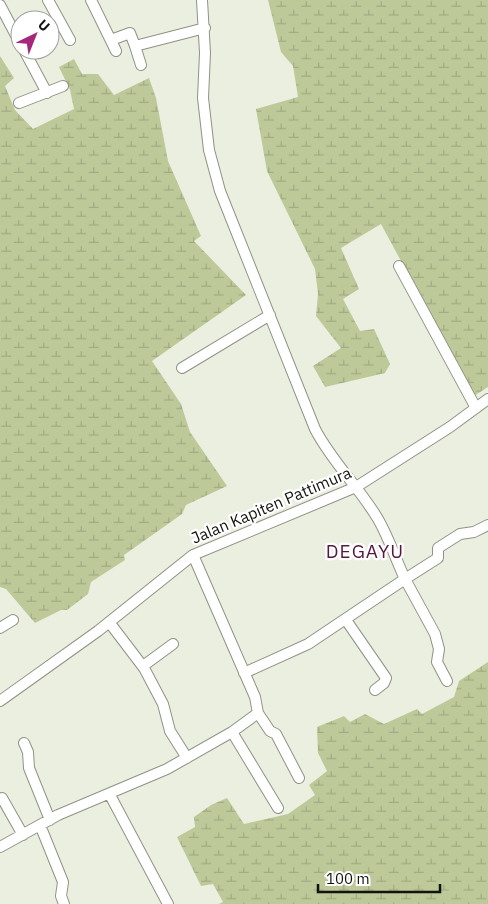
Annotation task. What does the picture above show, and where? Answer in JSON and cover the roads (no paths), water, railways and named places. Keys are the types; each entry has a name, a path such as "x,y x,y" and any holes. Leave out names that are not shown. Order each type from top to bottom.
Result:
{"street":[{"path":"48,0 70,40"},
{"path":"91,0 116,51"},
{"path":"202,0 205,28 203,98 208,150 220,191 324,447 356,487 378,520 405,579 435,634 439,649 437,662 447,681"},
{"path":"0,6 10,24"},
{"path":"135,46 205,28"},
{"path":"111,40 130,33 141,65"},
{"path":"29,60 47,93"},
{"path":"19,103 63,86"},
{"path":"399,266 476,408"},
{"path":"182,368 270,316"},
{"name":"Jalan Kapiten Pattimura","path":"0,701 109,622 193,554 356,487 488,399"},
{"path":"244,673 308,644 438,558 438,548 460,534 474,532 488,525"},
{"path":"193,554 257,702 258,713 270,731 276,734 299,778"},
{"path":"0,628 13,620"},
{"path":"346,620 386,678 384,683 376,690"},
{"path":"109,622 143,666 163,704 170,731 187,758"},
{"path":"143,666 173,644"},
{"path":"0,847 50,820 168,769 232,732 258,713"},
{"path":"232,732 278,808"},
{"path":"24,743 28,755 29,768 50,820"},
{"path":"110,795 168,904"},
{"path":"2,798 23,835"},
{"path":"40,825 63,882 61,896 64,904"}],"district":[{"name":"DEGAYU","path":"365,551"}]}
